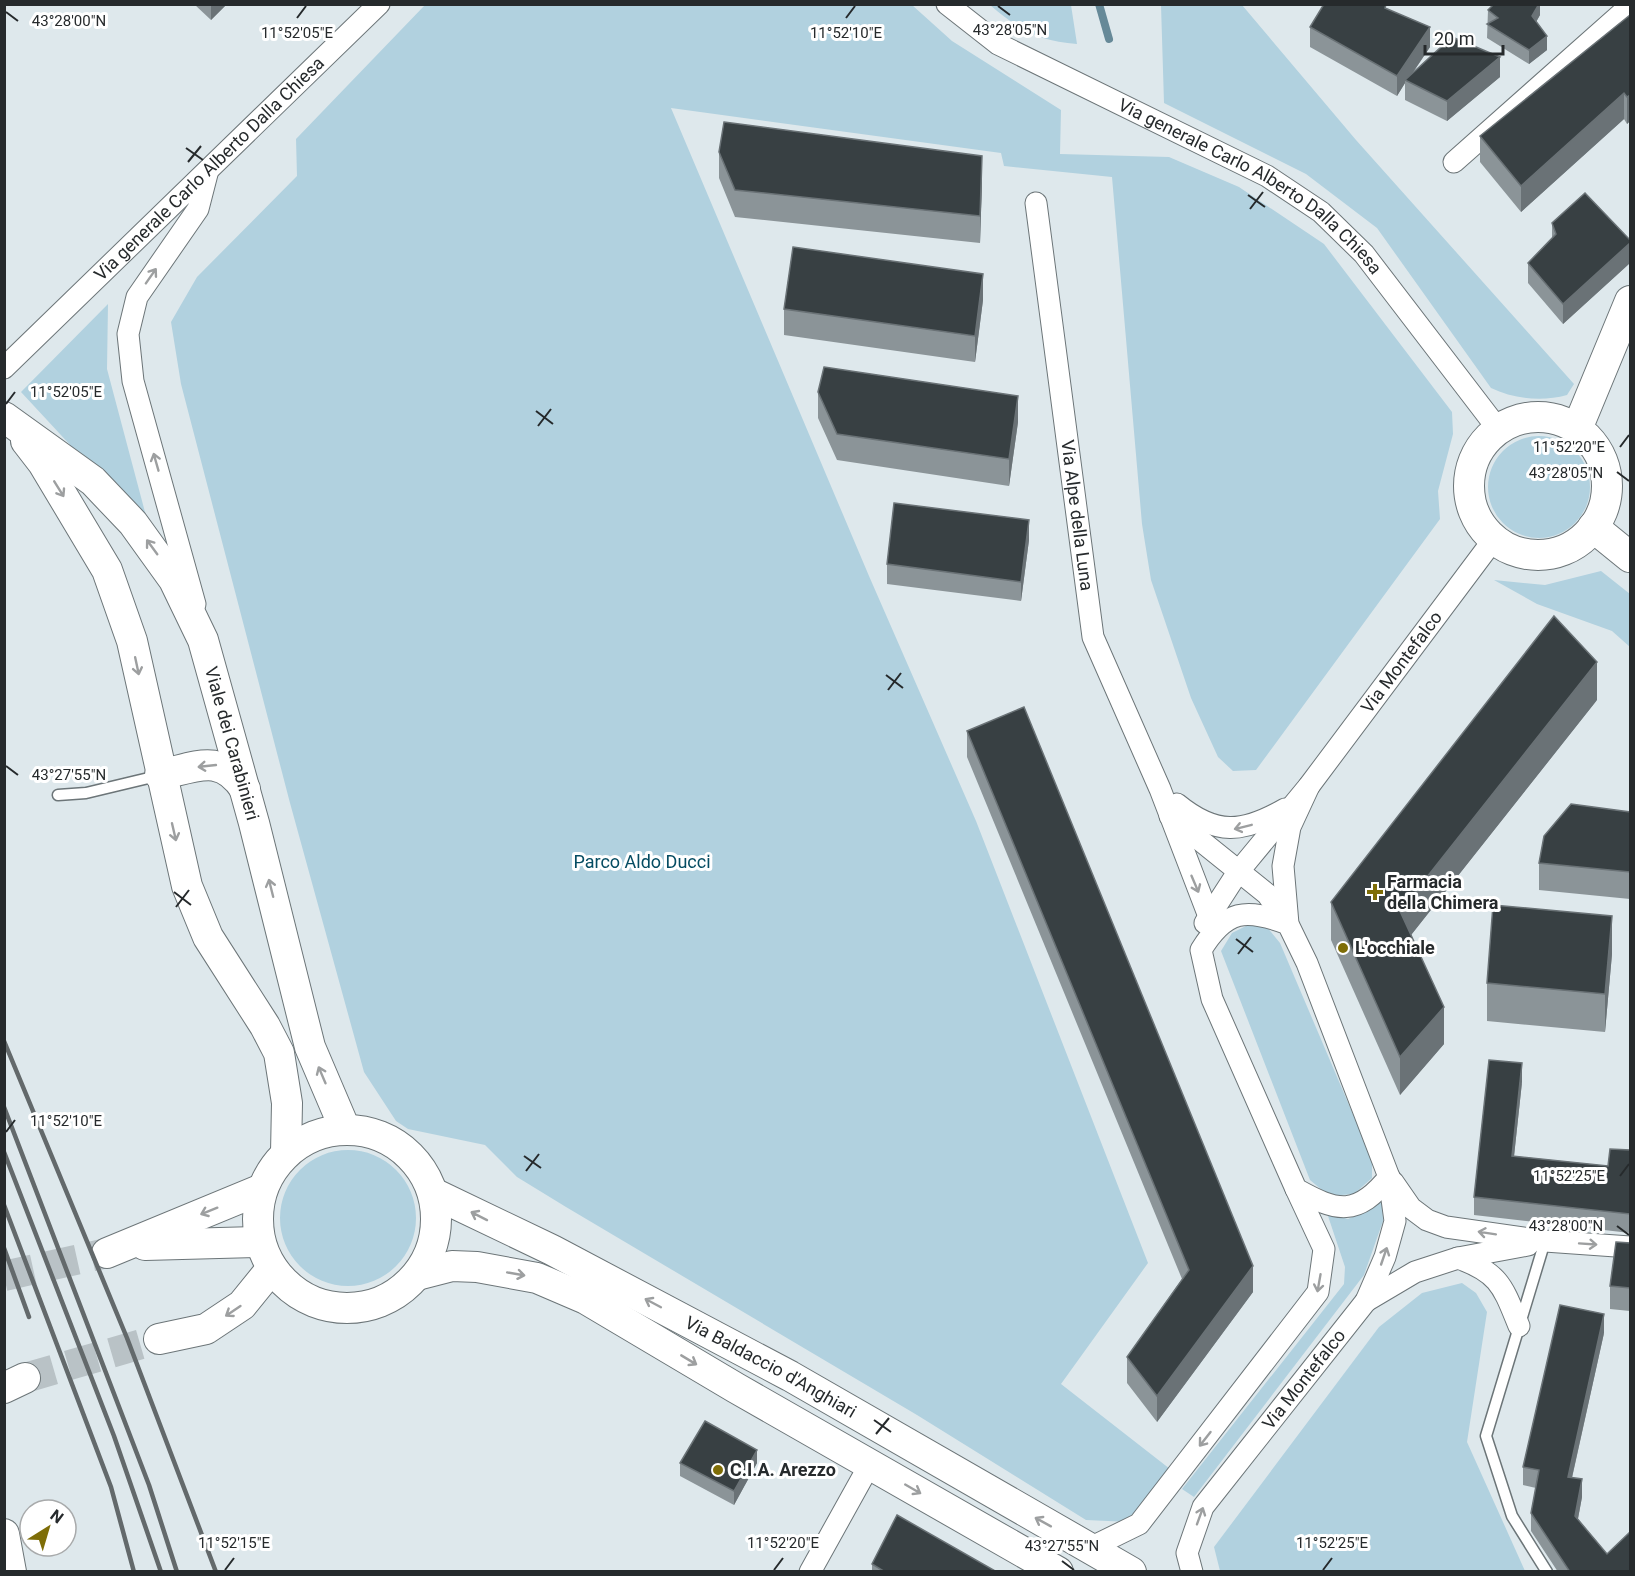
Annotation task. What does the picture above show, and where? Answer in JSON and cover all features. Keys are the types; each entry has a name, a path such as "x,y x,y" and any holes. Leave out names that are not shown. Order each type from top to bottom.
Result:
{"main road":[{"path":"1576,429 1630,301"},
{"path":"1537,417 1558,420 1576,429 1593,444 1603,464 1607,486 1603,507 1593,527 1577,543 1567,548 1535,555 1513,550 1494,539 1480,523 1471,504 1468,483 1473,462 1483,444 1498,429 1516,420 1537,417"},
{"name":"Viale dei Carabinieri","path":"9,420 93,481 134,523 174,580 203,640 245,789 310,1047 345,1129"},
{"name":"Viale dei Carabinieri","path":"9,420 43,464 107,570 132,641 160,776 187,886 208,937 265,1026 279,1053 287,1103 286,1153"},
{"path":"1593,527 1630,557"},
{"path":"160,776 210,764 220,765 237,777 245,789"},
{"path":"345,1129 374,1133 400,1146 420,1167 433,1193 437,1221 431,1250 417,1275 388,1299 352,1309 315,1303 284,1283 266,1255 257,1215 262,1189 268,1176 286,1153 304,1140 324,1132 345,1129"},
{"path":"262,1189 107,1253 154,1243 266,1255"},
{"name":"Via Baldaccio d'Anghiari","path":"433,1193 552,1250 790,1376 1131,1572"},
{"path":"159,1339 206,1329 242,1305 266,1255"},
{"name":"Via Baldaccio d'Anghiari","path":"417,1275 452,1266 477,1266 537,1278 586,1299 1058,1572"},
{"path":"4,1534 11,1572"}],"street":[{"name":"Via generale Carlo Alberto Dalla Chiesa","path":"4,368 208,173 379,4"},
{"name":"Via generale Carlo Alberto Dalla Chiesa","path":"947,4 998,44 1267,176 1321,212 1364,254 1498,429"},
{"path":"1454,162 1630,6"},
{"path":"203,640 189,574 133,381 128,334 137,297 198,209 208,173"},
{"name":"Via Alpe della Luna","path":"1036,203 1093,637 1160,789 1208,914"},
{"name":"Via generale Carlo Alberto Dalla Chiesa","path":"4,351 40,334"},
{"name":"Via Montefalco","path":"1090,1548 1139,1524 1318,1292 1324,1249 1212,999 1202,950 1201,933 1208,914 1238,872 1309,786 1494,539"},
{"name":"Via Montefalco","path":"1192,1572 1187,1553 1203,1506 1366,1301 1385,1257 1395,1221 1389,1177 1307,963 1288,924 1283,866 1290,827 1309,786"},
{"name":"Via Montefalco","path":"1160,789 1197,820 1234,829 1264,821 1295,802"},
{"path":"1168,814 1267,894 1288,924"},
{"path":"1202,950 1215,928 1247,914 1262,914 1288,924"},
{"path":"1296,1189 1322,1203 1343,1208 1374,1196 1389,1177 1411,1208 1427,1220 1446,1227 1545,1241 1630,1247"},
{"path":"1366,1301 1415,1272 1458,1258 1545,1241"},
{"path":"1458,1258 1481,1267 1493,1276 1505,1292 1519,1326"},
{"path":"810,1572 870,1464"}],"lane":[{"path":"58,795 86,793 160,776"},
{"path":"1545,1241 1486,1436 1512,1516 1547,1572"}],"green space":[{"name":"Parco Aldo Ducci","path":"425,5 912,5 952,41 1061,110 1060,154 1169,157 1239,187 1324,244 1452,412 1453,434 1438,491 1440,519 1256,770 1233,771 1218,757 1191,698 1151,580 1142,524 1112,177 1004,166 1001,153 671,108 869,576 976,821 1148,1263 1061,1384 1170,1469 1130,1522 1086,1520 917,1415 517,1177 485,1145 408,1129 396,1121 364,1072 290,803 181,384 171,322 197,277 297,176 296,139"},
{"path":"990,5 1071,5 1077,44 1051,40 1030,33"},
{"path":"1161,5 1242,5 1356,140 1574,384 1567,395 1528,398 1509,395 1491,388 1377,228 1306,174 1164,103"},
{"path":"108,304 107,369 150,531 21,392"},
{"path":"1539,436 1558,440 1575,451 1586,468 1590,487 1586,506 1575,523 1558,534 1539,538 1520,534 1503,523 1492,506 1488,487 1492,468 1503,451 1520,440"},
{"path":"1601,571 1630,594 1630,647 1612,631 1537,604 1494,580 1545,585"},
{"path":"1252,923 1267,927 1280,943 1372,1159 1372,1178 1354,1194 1329,1196 1310,1180 1221,951 1232,933"},
{"path":"348,1150 374,1155 386,1161 396,1170 405,1180 411,1192 416,1218 411,1244 405,1256 396,1266 386,1275 374,1281 348,1286 322,1281 310,1275 300,1266 291,1256 285,1244 280,1218 285,1192 291,1180 300,1170 310,1161 322,1155"},
{"path":"1382,1196 1383,1221 1364,1275 1194,1497 1182,1489 1344,1284 1345,1267 1327,1213 1348,1219 1367,1210"},
{"path":"1462,1283 1476,1293 1487,1312 1467,1442 1525,1571 1220,1571 1214,1547 1379,1327 1422,1293"}],"building":[{"path":"1324,4 1386,4 1385,8 1430,27 1397,76 1310,27"},
{"path":"1494,4 1539,4 1532,16 1547,36 1529,50 1487,24 1498,18 1488,10"},
{"path":"1630,15 1630,95 1627,97 1624,93 1521,186 1480,136"},
{"path":"1452,37 1500,57 1447,101 1405,80"},
{"path":"724,122 982,156 980,216 735,190 719,152"},
{"path":"1585,193 1630,240 1630,243 1563,304 1528,263 1556,234 1552,223"},
{"path":"793,247 983,274 975,336 784,309"},
{"path":"824,367 1018,396 1009,459 837,434 818,392"},
{"path":"894,503 1029,520 1021,582 887,564"},
{"path":"1554,616 1597,662 1400,911 1444,1007 1400,1057 1331,902"},
{"path":"1024,707 1253,1266 1157,1396 1127,1357 1189,1270 967,731"},
{"path":"1571,804 1630,812 1630,872 1539,863 1544,836"},
{"path":"1493,905 1612,916 1605,994 1487,983"},
{"path":"1489,1060 1522,1063 1512,1156 1608,1166 1610,1149 1630,1150 1630,1214 1474,1197"},
{"path":"1616,1242 1630,1243 1630,1288 1610,1286"},
{"path":"1560,1305 1604,1314 1568,1477 1582,1479 1575,1516 1607,1554 1630,1532 1630,1572 1570,1572 1531,1513 1539,1470 1523,1467"},
{"name":"C.I.A. Arezzo","path":"705,1421 757,1450 734,1491 680,1463"},
{"path":"897,1515 997,1572 885,1572 872,1564"}],"waterway":[{"path":"1099,4 1109,39"}],"tunnel":[{"path":"4,1276 107,1253"},
{"path":"25,1378 159,1339"}],"railway":[{"path":"4,1041 127,1338 216,1572"},
{"path":"4,1107 149,1485 177,1572"},
{"path":"4,1152 114,1436 161,1572"},
{"path":"4,1205 111,1487 134,1572"},
{"path":"4,1248 29,1317"}],"place":[{"name":"Farmacia della Chimera","path":"1375,892"},
{"name":"L'occhiale","path":"1343,948"},
{"name":"C.I.A. Arezzo","path":"718,1470"}]}
